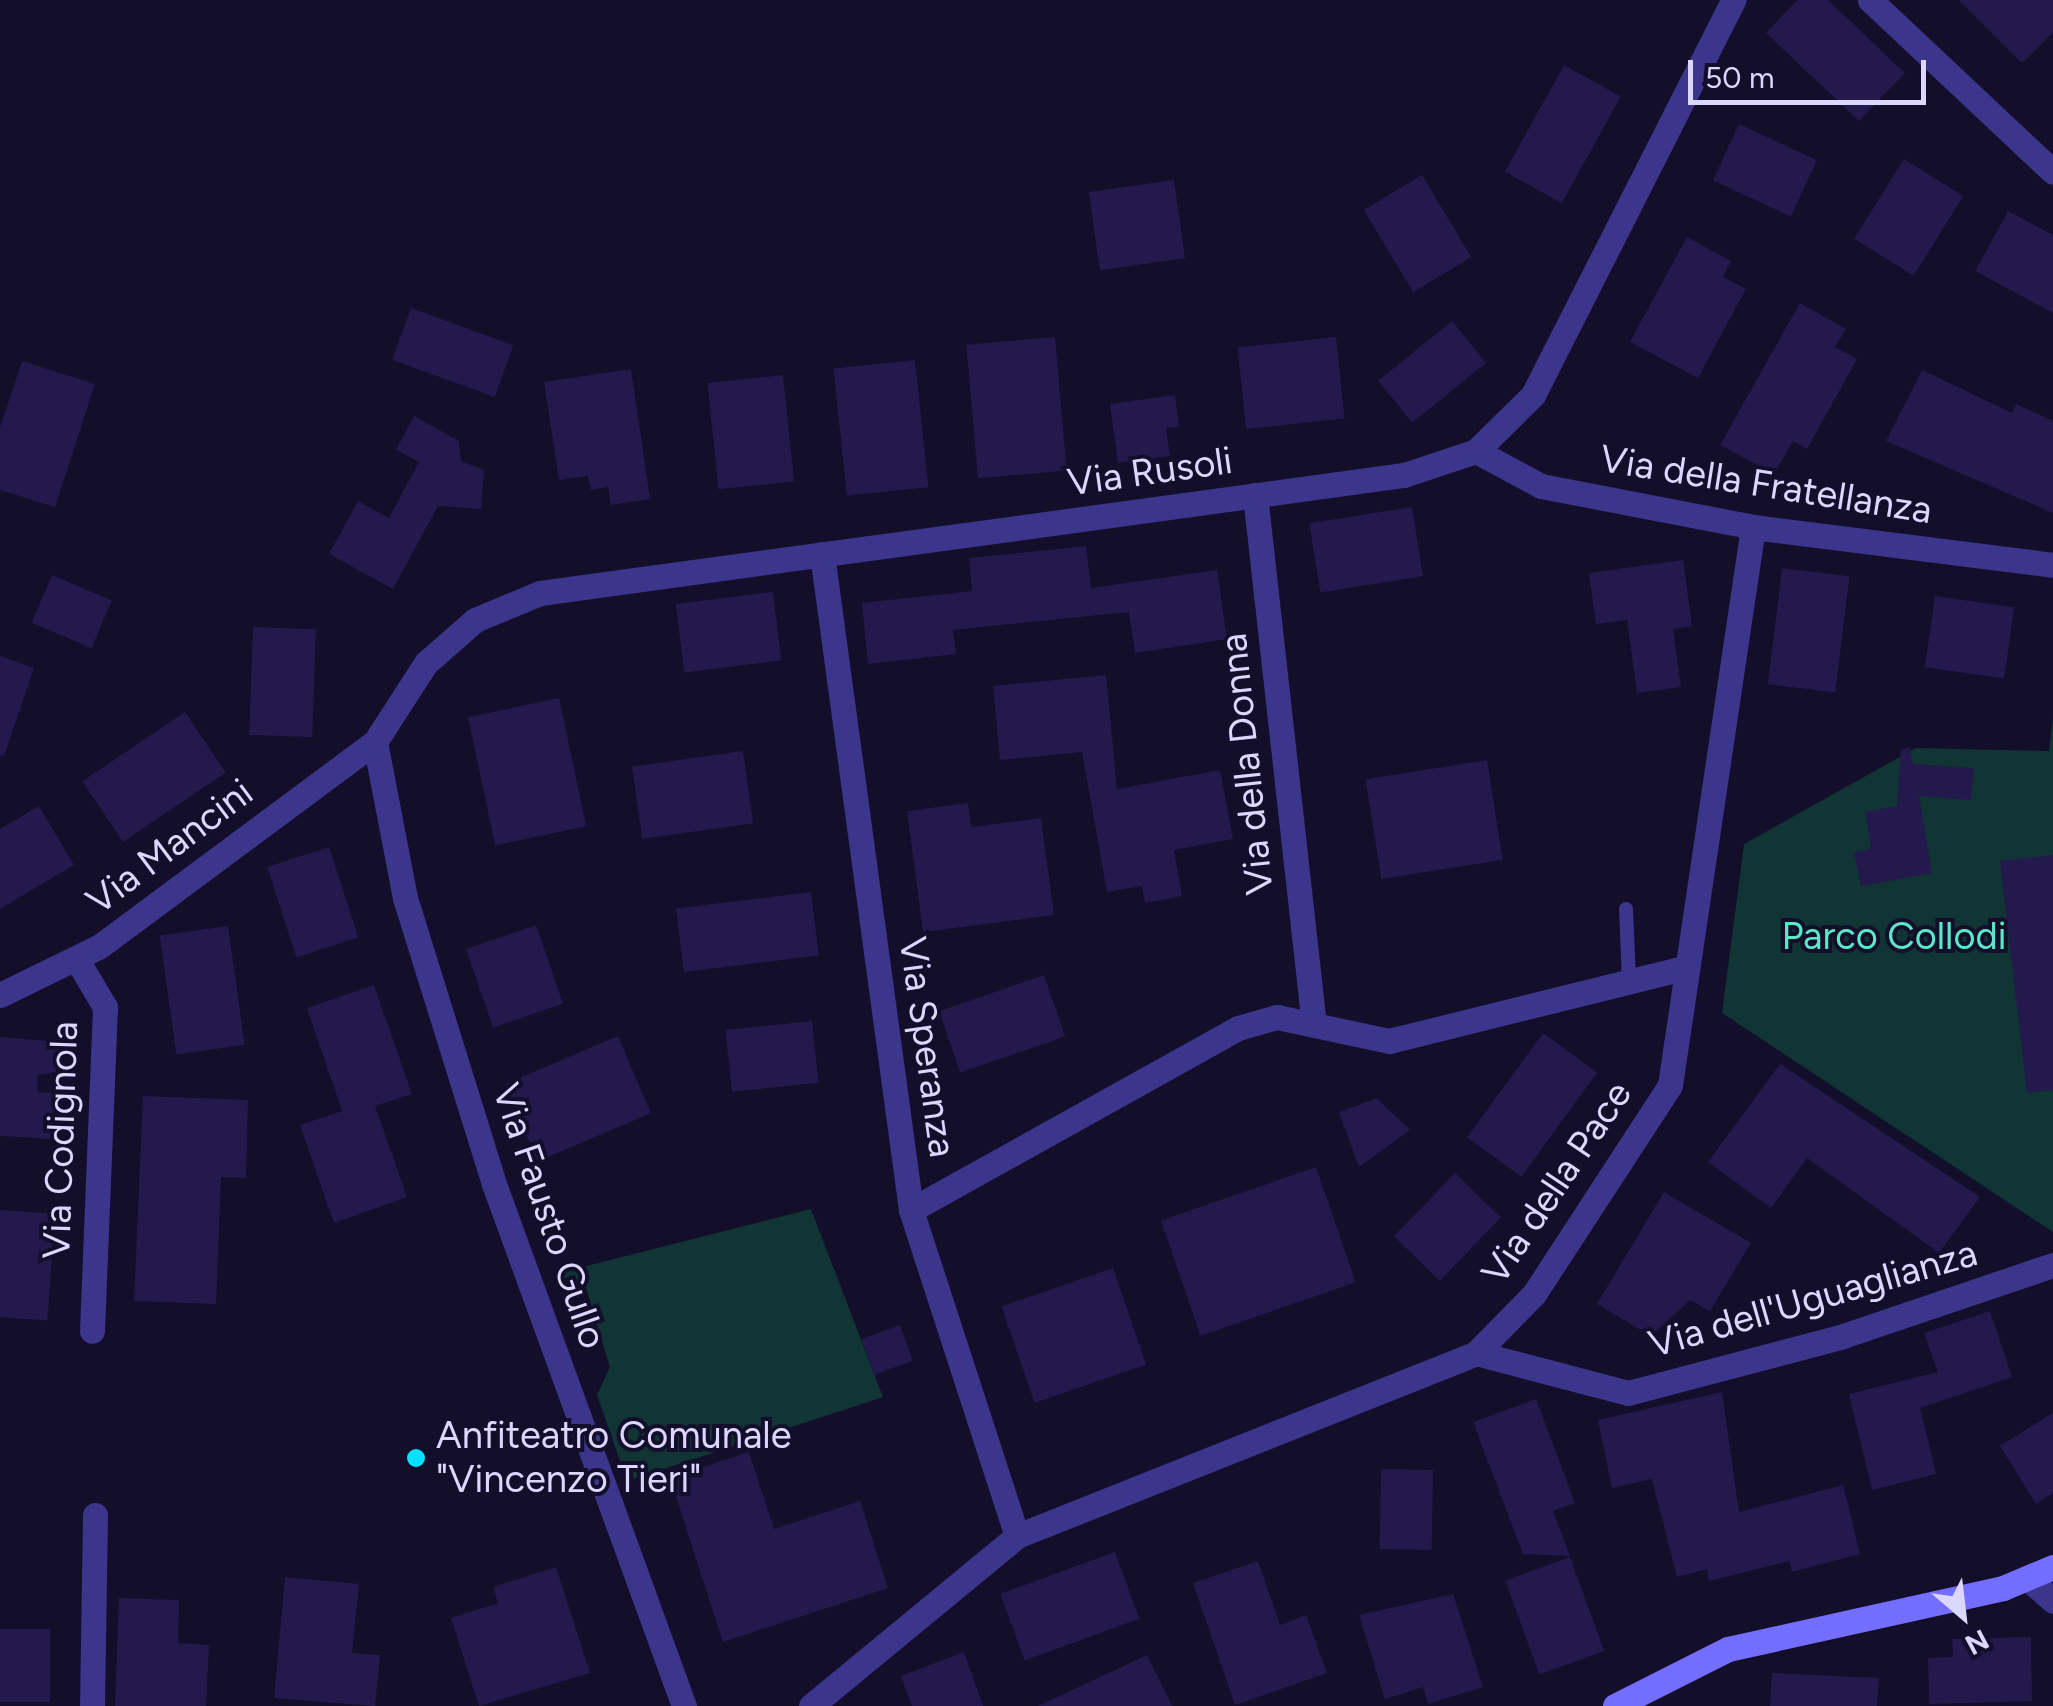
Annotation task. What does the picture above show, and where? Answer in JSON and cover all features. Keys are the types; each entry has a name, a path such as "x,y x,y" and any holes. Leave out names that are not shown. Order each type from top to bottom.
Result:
{"street":[{"name":"Via Rusoli","path":"375,742 426,663 475,620 540,594 1404,475 1476,451 1533,395 1733,0"},
{"path":"1870,0 2053,172"},
{"name":"Via della Fratellanza","path":"1476,451 1541,486 1754,527 2053,566"},
{"name":"Via della Donna","path":"1255,496 1314,1024"},
{"name":"Via della Pace","path":"810,1706 1017,1536 1476,1353 1534,1294 1670,1086 1684,968 1754,527"},
{"name":"Via Speranza","path":"822,554 911,1210 1017,1536"},
{"name":"Via Mancini","path":"0,995 76,958 375,742"},
{"name":"Via Fausto Gullo","path":"375,742 405,898 494,1184 684,1706"},
{"name":"Via Codignola","path":"76,958 105,1007 92,1330"},
{"path":"911,1210 1238,1028 1277,1018 1389,1040 1684,968"},
{"name":"Via dell'Uguaglianza","path":"1476,1353 1628,1392 1842,1336 2053,1266"},
{"path":"92,1706 95,1515"},
{"path":"1614,1706 1728,1649 2027,1578 2053,1566"},
{"path":"2027,1578 2053,1601"}],"lane":[{"path":"1626,909 1629,982"}],"green space":[{"name":"Parco Collodi","path":"2053,718 2053,1232 1722,1013 1744,844 1916,748 2049,751"},
{"path":"811,1209 883,1397 627,1481 597,1395 610,1367 586,1288 563,1294 559,1273"}],"building":[{"path":"1797,0 1828,0 1905,73 1859,121 1766,33"},
{"path":"1959,0 2053,0 2053,32 2022,63"},
{"path":"1564,65 1621,97 1562,203 1505,172"},
{"path":"1739,124 1817,160 1791,217 1713,180"},
{"path":"1904,159 1963,196 1914,276 1854,239"},
{"path":"1422,175 1471,257 1413,292 1364,210"},
{"path":"1174,180 1185,258 1100,270 1089,192"},
{"path":"2008,211 2053,235 2053,313 1975,271"},
{"path":"1687,237 1731,261 1723,277 1746,289 1698,378 1630,342"},
{"path":"1800,303 1846,329 1835,347 1857,359 1807,449 1793,441 1774,474 1720,445"},
{"path":"411,308 513,345 495,397 392,360"},
{"path":"1452,321 1486,363 1412,423 1378,381"},
{"path":"1055,337 1067,470 978,478 966,345"},
{"path":"1336,337 1345,419 1246,429 1238,347"},
{"path":"915,360 928,487 847,496 833,369"},
{"path":"22,361 95,384 55,507 0,490 0,427"},
{"path":"631,369 650,499 611,505 608,487 591,490 588,476 559,480 544,382"},
{"path":"1922,370 2012,413 2016,404 2053,421 2053,513 1886,441"},
{"path":"783,375 794,481 719,489 707,383"},
{"path":"1175,395 1179,427 1166,428 1170,456 1118,463 1110,404"},
{"path":"414,416 459,441 461,461 484,470 481,509 438,506 393,589 329,554 358,501 389,518 419,462 396,450"},
{"path":"1412,507 1423,576 1320,592 1309,523"},
{"path":"1086,546 1091,588 1217,570 1227,639 1135,653 1129,612 953,630 956,654 868,664 862,603 972,591 969,558"},
{"path":"1683,560 1692,626 1673,629 1681,687 1637,693 1627,620 1596,624 1589,573"},
{"path":"1782,568 1849,576 1835,692 1768,684"},
{"path":"52,575 112,600 92,648 32,623"},
{"path":"773,592 781,660 684,672 676,604"},
{"path":"1935,596 2014,607 2004,678 1925,667"},
{"path":"253,627 316,629 312,737 249,735"},
{"path":"0,656 34,668 4,756 0,755"},
{"path":"1106,675 1117,789 1220,770 1233,839 1174,850 1182,896 1145,903 1142,886 1107,892 1082,752 1000,760 993,686"},
{"path":"559,698 586,826 495,845 468,717"},
{"path":"185,712 226,773 123,842 82,781"},
{"path":"1910,748 1913,764 1974,768 1971,800 1919,796 1932,873 1861,886 1854,852 1871,849 1865,812 1897,806 1901,749"},
{"path":"743,751 753,823 642,839 632,767"},
{"path":"1487,760 1503,860 1381,879 1366,779"},
{"path":"968,803 971,827 1041,818 1054,915 923,932 907,811"},
{"path":"39,806 74,865 0,909 0,829"},
{"path":"329,847 358,937 297,957 267,867"},
{"path":"2053,855 2053,1090 2027,1093 2000,861"},
{"path":"811,892 819,956 684,972 676,909"},
{"path":"536,925 563,1003 493,1028 466,949"},
{"path":"228,926 245,1045 176,1054 160,936"},
{"path":"1044,975 1065,1036 960,1073 939,1011"},
{"path":"374,985 412,1094 375,1106 407,1197 334,1223 300,1125 342,1111 307,1008"},
{"path":"812,1021 818,1083 732,1092 725,1030"},
{"path":"1543,1033 1597,1072 1521,1177 1467,1137"},
{"path":"618,1036 651,1113 538,1161 505,1084"},
{"path":"0,1037 59,1042 56,1072 37,1075 38,1092 54,1093 51,1139 0,1136"},
{"path":"1780,1064 1980,1197 1939,1253 1807,1158 1771,1208 1708,1162"},
{"path":"143,1096 248,1100 246,1178 221,1177 216,1304 134,1301"},
{"path":"1377,1098 1410,1130 1359,1167 1339,1112"},
{"path":"1316,1167 1356,1282 1201,1336 1161,1220"},
{"path":"1455,1173 1501,1217 1440,1281 1394,1236"},
{"path":"1664,1192 1751,1243 1710,1311 1690,1300 1651,1336 1597,1304"},
{"path":"0,1210 55,1214 47,1321 0,1317"},
{"path":"1113,1268 1146,1364 1035,1403 1001,1306"},
{"path":"1990,1311 2012,1377 1920,1408 1936,1474 1872,1490 1849,1394 1938,1372 1924,1333"},
{"path":"900,1325 913,1361 874,1375 861,1339"},
{"path":"1722,1392 1739,1512 1843,1485 1860,1554 1792,1572 1789,1561 1709,1581 1707,1569 1677,1577 1652,1479 1612,1488 1598,1420"},
{"path":"1536,1399 1575,1503 1553,1511 1570,1556 1523,1554 1473,1422"},
{"path":"2053,1413 2053,1493 2036,1504 2000,1446"},
{"path":"749,1452 774,1529 860,1501 888,1588 723,1642 670,1478"},
{"path":"1381,1469 1433,1470 1432,1550 1380,1549"},
{"path":"1115,1552 1139,1619 1025,1660 1000,1594"},
{"path":"1570,1557 1604,1651 1539,1675 1505,1581"},
{"path":"1258,1561 1280,1625 1306,1615 1327,1673 1235,1705 1193,1583"},
{"path":"556,1567 590,1673 479,1706 451,1618 498,1603 493,1587"},
{"path":"285,1577 359,1584 352,1653 380,1655 375,1706 274,1698"},
{"path":"1453,1594 1483,1687 1428,1704 1423,1687 1385,1699 1359,1615"},
{"path":"119,1598 179,1600 178,1643 209,1645 206,1706 115,1706"},
{"path":"0,1629 50,1629 50,1702 0,1702"},
{"path":"2031,1637 2032,1701 1929,1704 1928,1658 1953,1657 1952,1639"},
{"path":"964,1652 983,1706 912,1706 901,1676"},
{"path":"1147,1655 1172,1706 1038,1706"},
{"path":"1772,1673 1879,1678 1877,1706 1770,1706"}],"place":[{"name":"Anfiteatro Comunale \"Vincenzo Tieri\"","path":"416,1458"}]}
